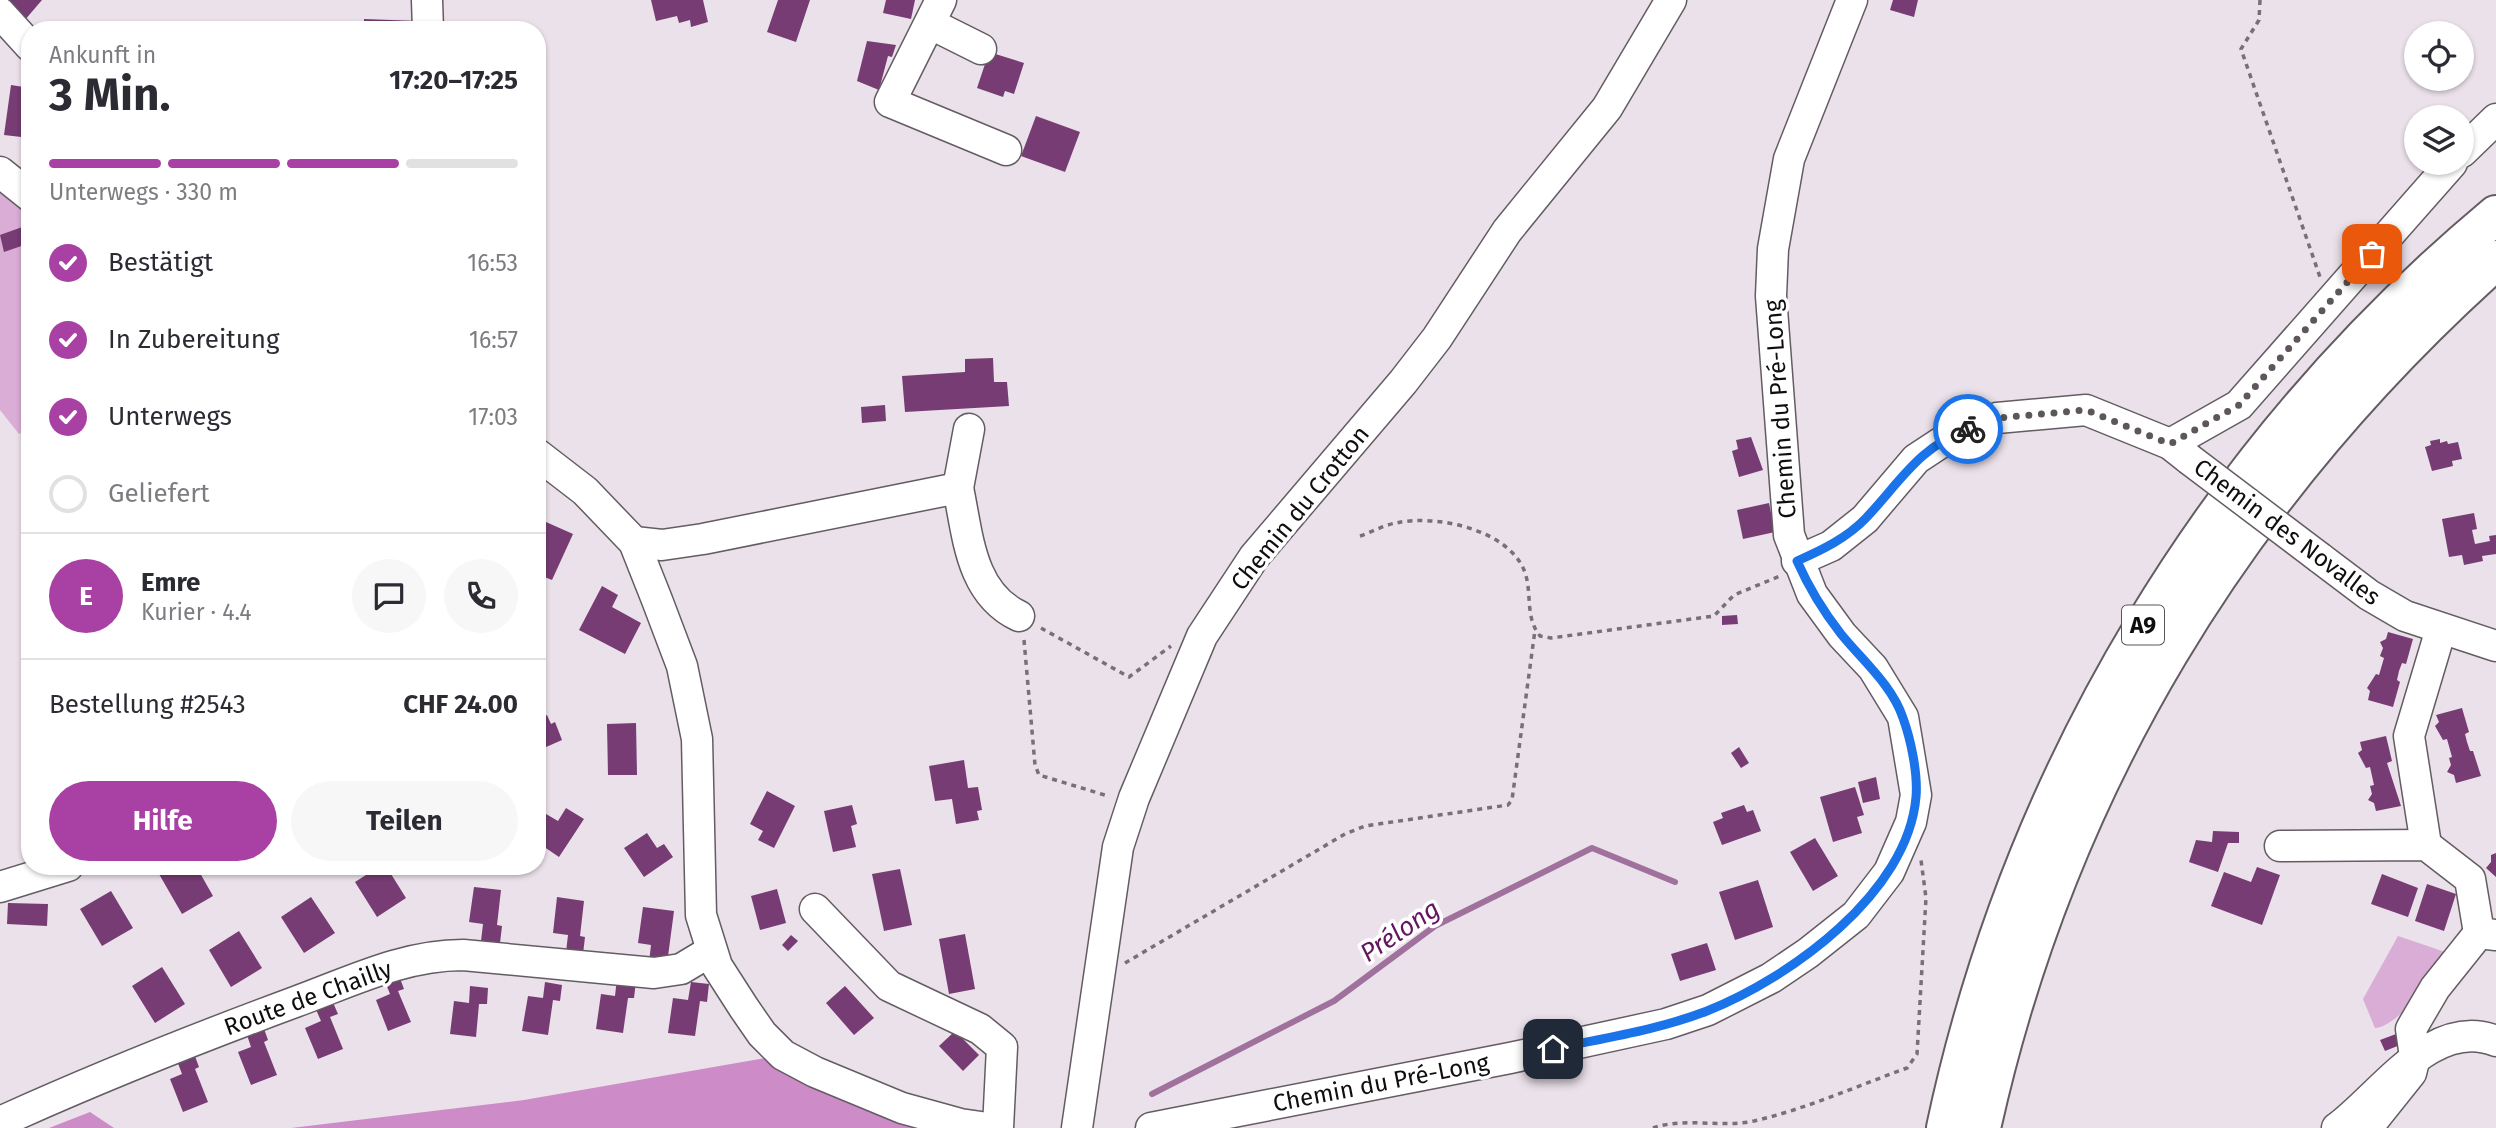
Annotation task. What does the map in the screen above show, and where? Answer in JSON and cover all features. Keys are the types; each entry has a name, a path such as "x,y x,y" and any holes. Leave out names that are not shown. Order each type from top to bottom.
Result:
{"highway":[{"name":"A9","path":"1946,1128 1964,1047 2017,886 2071,759 2135,639 2224,504 2307,401 2400,302 2496,215"},
{"name":"A9","path":"1981,1128 2012,1009 2045,909 2102,772 2165,656 2237,545 2316,442 2396,355 2496,260"}],"street":[{"path":"428,0 428,21"},
{"name":"Chemin du Crotton","path":"1077,1128 1118,847 1132,804 1202,636 1254,557 1403,382 1437,338 1507,231 1607,108 1671,0"},
{"name":"Chemin du Pré-Long","path":"1151,1128 1510,1058 1666,1024 1708,1010 1771,978 1808,953 1856,915 1889,872 1911,822 1916,795 1903,717 1873,668 1842,635 1812,594 1797,561 1789,535 1771,296 1773,249 1789,159 1852,0"},
{"path":"981,49 936,12 890,102 1006,150"},
{"path":"0,13 21,36"},
{"path":"2474,140 2496,119"},
{"path":"0,172 21,189"},
{"path":"2179,452 2239,405 2442,175"},
{"name":"Chemin des Novalles","path":"1797,561 1831,546 1865,519 1916,459 1954,434 1997,418 2086,410 2179,452 2387,607 2441,629 2496,646"},
{"path":"969,429 958,488 977,571 987,592 1019,616"},
{"path":"546,461 585,491 634,542 682,666 697,739 701,915 717,966 762,1034 783,1055 815,1072 902,1108 960,1124 988,1128"},
{"path":"634,542 662,545 703,539 958,488"},
{"path":"2426,845 2409,736 2441,629"},
{"path":"2280,846 2426,845 2470,879 2487,934 2435,988 2411,1028 2415,1057 2411,1073 2367,1128"},
{"path":"0,887 39,875"},
{"path":"815,909 889,986 980,1029 1002,1047 998,1128"},
{"name":"Route de Chailly","path":"0,1122 145,1058 385,967 463,955 653,973 681,969 711,951"},
{"path":"2337,1128 2415,1057 2457,1038 2474,1036 2496,1041"}],"path":[{"path":"2260,0 2259,20 2241,49 2330,304"},
{"path":"1360,536 1396,523 1426,522 1479,530 1505,544 1525,571 1531,621 1540,636 1567,638 1714,616 1734,595 1780,576 1797,561"},
{"path":"1019,616 1129,677 1185,636 1202,636"},
{"path":"1019,616 1027,668 1035,765 1039,775 1132,804"},
{"path":"1101,964 1127,962 1345,834 1365,826 1508,805 1512,800 1535,629"},
{"path":"1653,1128 1666,1123 1708,1125 1753,1121 1907,1069 1917,1054 1926,898 1920,856"}],"shaded area":[{"path":"0,172 21,189 21,433 19,434 0,410"},
{"path":"2398,936 2454,955 2406,1009 2395,1019 2375,1028 2363,999"},
{"path":"783,1055 988,1128 291,1128 524,1100"},
{"path":"90,1112 114,1128 49,1128"}],"building":[{"path":"1,0 42,0 24,21"},
{"path":"651,0 703,0 708,22 691,27 690,20 679,23 677,16 656,21"},
{"path":"778,0 810,0 796,42 767,32"},
{"path":"886,0 915,0 911,19 883,13"},
{"path":"1893,0 1918,0 1914,17 1890,10"},
{"path":"364,19 419,21 364,21"},
{"path":"867,41 896,45 892,57 888,56 879,90 857,81"},
{"path":"989,52 1024,63 1014,94 1005,91 1003,97 977,88"},
{"path":"11,85 21,87 21,137 4,135"},
{"path":"1036,116 1080,132 1065,172 1021,156"},
{"path":"21,227 21,246 4,252 0,235"},
{"path":"993,358 994,382 1007,382 1009,406 905,412 902,376 965,372 965,359"},
{"path":"885,405 886,421 862,423 861,407"},
{"path":"1751,437 1763,470 1739,477 1732,451 1738,449 1736,440"},
{"path":"2440,439 2440,443 2458,442 2462,459 2452,461 2453,466 2432,471 2425,447 2431,445 2430,441"},
{"path":"1769,503 1775,532 1743,539 1737,510"},
{"path":"2474,513 2477,529 2472,530 2475,544 2490,541 2489,536 2496,535 2496,554 2482,556 2483,561 2464,565 2462,555 2449,557 2442,519"},
{"path":"546,522 573,534 552,580 546,578"},
{"path":"602,586 618,595 612,607 641,623 625,654 579,630"},
{"path":"1737,615 1738,624 1722,625 1722,616"},
{"path":"2388,632 2413,639 2406,664 2402,663 2399,671 2397,680 2400,682 2393,707 2368,700 2370,691 2367,688 2376,674 2379,675 2384,658 2380,656 2383,648 2380,642 2386,639"},
{"path":"2462,708 2469,732 2465,734 2467,742 2470,751 2473,751 2481,776 2456,783 2454,775 2447,772 2451,765 2449,758 2452,757 2447,739 2443,740 2435,726 2439,722 2436,715"},
{"path":"546,715 551,724 555,722 562,740 546,747"},
{"path":"636,723 637,775 608,775 607,724"},
{"path":"2386,736 2392,761 2387,763 2401,806 2376,811 2374,803 2368,800 2372,794 2370,786 2374,785 2370,767 2366,768 2358,753 2362,750 2360,742"},
{"path":"1739,747 1749,763 1741,768 1731,753"},
{"path":"964,760 968,788 978,787 982,810 977,811 979,820 956,824 952,799 935,801 929,766"},
{"path":"1876,777 1880,799 1863,803 1858,782"},
{"path":"1855,787 1864,815 1857,817 1862,833 1833,842 1820,797"},
{"path":"767,791 795,806 774,848 758,840 763,831 750,824"},
{"path":"852,805 857,824 851,826 856,847 833,852 824,811"},
{"path":"1744,805 1747,812 1753,810 1761,831 1722,845 1713,822 1723,818 1721,813"},
{"path":"566,808 584,819 559,857 546,848 546,814 558,821"},
{"path":"2213,831 2239,832 2239,843 2228,843 2218,872 2189,862 2196,840 2212,842"},
{"path":"647,833 657,848 664,844 673,857 644,877 624,848"},
{"path":"1815,838 1838,876 1813,891 1790,852"},
{"path":"2496,853 2496,877 2486,868 2491,862 2491,855"},
{"path":"2257,867 2280,875 2262,925 2211,906 2224,872 2251,882"},
{"path":"900,869 912,925 884,931 872,874"},
{"path":"2382,874 2418,888 2408,917 2371,904"},
{"path":"160,875 201,875 213,896 182,914"},
{"path":"366,875 392,875 406,898 377,917 355,882"},
{"path":"1758,880 1773,927 1735,940 1719,892"},
{"path":"2427,884 2456,894 2444,931 2415,921"},
{"path":"474,887 501,890 497,925 502,926 500,943 481,941 483,924 469,922"},
{"path":"777,889 786,923 760,930 751,896"},
{"path":"111,891 133,928 102,946 80,909"},
{"path":"311,897 335,933 304,953 281,917"},
{"path":"557,897 584,901 580,936 585,937 583,954 566,952 568,935 553,933"},
{"path":"8,903 48,904 47,926 7,924"},
{"path":"643,907 674,911 667,964 649,962 651,945 638,943"},
{"path":"239,931 262,968 231,987 209,950"},
{"path":"965,934 975,989 949,994 939,939"},
{"path":"791,935 798,941 788,951 782,945"},
{"path":"1707,943 1716,970 1680,981 1671,954"},
{"path":"162,967 185,1004 155,1023 132,986"},
{"path":"398,973 404,989 398,991 411,1022 388,1031 376,1000 390,994 384,979"},
{"path":"617,978 636,981 634,998 628,998 623,1033 596,1029 601,994 615,996"},
{"path":"545,982 562,985 560,1001 553,1000 548,1035 522,1031 528,996 543,998"},
{"path":"691,982 709,984 707,1002 700,1001 695,1036 668,1033 673,998 688,1000"},
{"path":"470,986 488,988 487,1004 479,1004 476,1037 450,1034 454,1001 469,1003"},
{"path":"845,986 874,1018 854,1035 826,1003"},
{"path":"331,998 338,1014 330,1017 343,1049 318,1059 305,1028 321,1021 314,1005"},
{"path":"263,1026 268,1040 264,1042 277,1075 251,1085 238,1052 251,1047 246,1032"},
{"path":"955,1031 979,1055 963,1071 939,1046"},
{"path":"2396,1034 2400,1045 2385,1051 2380,1040"},
{"path":"193,1051 199,1067 195,1069 208,1102 183,1112 170,1079 182,1074 176,1058"}],"waterway":[{"name":"Prélong","path":"1152,1094 1334,1001 1435,926 1592,848 1675,882"}],"way so far":[{"path":"1968,429 1997,418 2047,411 2086,410 2170,444 2221,418 2239,405 2279,364 2372,254"}],"route":[{"path":"1553,1049 1666,1024 1708,1010 1771,978 1856,915 1889,872 1911,822 1916,795 1903,717 1873,668 1842,635 1812,594 1797,561 1831,546 1848,533 1865,519 1916,459 1954,434 1968,429"}]}
